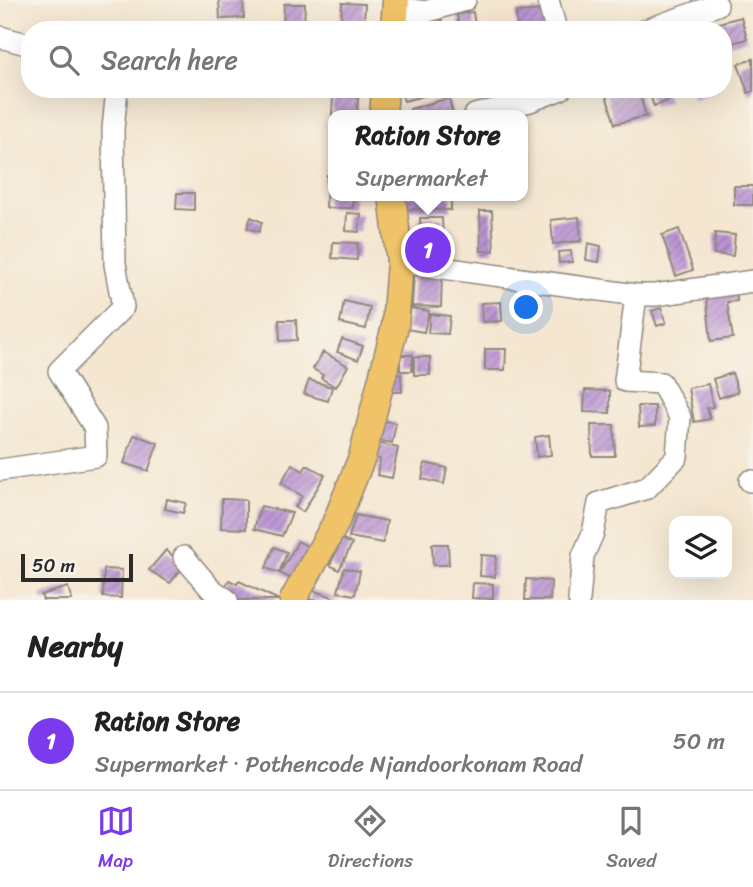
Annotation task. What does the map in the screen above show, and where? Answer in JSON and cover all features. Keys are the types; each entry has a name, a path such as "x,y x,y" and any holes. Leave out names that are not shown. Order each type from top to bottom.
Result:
{"main road":[{"path":"293,600 335,524 362,457 395,326 400,262 393,201"}],"street":[{"path":"395,13 425,12 465,0"},
{"path":"548,0 554,21"},
{"path":"672,21 717,5"},
{"path":"0,37 21,43"},
{"path":"0,470 96,456 95,428 59,371 123,307 115,264 113,129 116,98"},
{"path":"495,110 538,98"},
{"path":"400,262 636,295 655,295 753,281"},
{"path":"579,600 583,556 593,533 599,503 647,488 677,457 680,417 661,383 625,382 636,295"},
{"path":"184,557 211,589 226,600"}],"building":[{"path":"219,0 243,0 244,18 220,19"},
{"path":"342,3 365,4 364,21 341,20"},
{"path":"284,4 305,4 304,21 283,21"},
{"path":"546,10 547,21 516,21 516,12"},
{"path":"473,12 474,21 458,21 457,14"},
{"path":"741,17 747,39 732,43 732,21 726,21"},
{"path":"417,19 442,20 442,21"},
{"path":"753,59 753,91 748,93 738,64"},
{"path":"333,98 358,98 357,110 332,110"},
{"path":"449,98 452,110 410,110"},
{"path":"607,98 641,98 646,116 615,124"},
{"path":"651,98 667,98 668,101 654,106"},
{"path":"328,175 328,201 353,201 353,208 326,208"},
{"path":"734,186 753,186 753,205 734,205"},
{"path":"177,193 194,193 194,210 176,209"},
{"path":"403,201 451,201 451,210 402,209"},
{"path":"480,211 492,211 494,251 481,251"},
{"path":"347,213 361,214 359,232 346,231"},
{"path":"251,217 262,222 259,232 247,228"},
{"path":"579,217 581,241 553,244 551,220"},
{"path":"420,218 442,218 443,241 421,241"},
{"path":"679,229 693,270 676,276 662,235"},
{"path":"715,233 735,235 733,256 714,254"},
{"path":"333,242 358,243 357,260 332,258"},
{"path":"588,243 601,246 599,262 586,260"},
{"path":"415,245 440,245 440,256 415,256"},
{"path":"571,251 572,262 559,263 558,252"},
{"path":"414,273 442,274 441,307 412,306"},
{"path":"736,289 737,301 727,302 733,338 711,341 706,293"},
{"path":"344,301 370,307 366,329 340,323"},
{"path":"501,302 502,321 482,322 481,303"},
{"path":"411,308 429,311 424,332 406,329"},
{"path":"661,308 666,323 657,326 652,311"},
{"path":"430,314 450,316 448,334 428,333"},
{"path":"279,320 296,320 297,340 280,341"},
{"path":"342,339 363,346 358,360 337,352"},
{"path":"485,349 506,349 505,370 485,370"},
{"path":"323,352 348,366 336,387 321,378 323,375 313,369"},
{"path":"400,355 413,355 412,371 400,371"},
{"path":"414,357 430,357 430,375 414,375"},
{"path":"732,373 738,392 719,398 713,379"},
{"path":"401,374 402,392 391,392 391,375"},
{"path":"309,380 332,387 328,401 304,394"},
{"path":"708,384 713,407 707,408 710,419 694,422 688,388"},
{"path":"585,390 610,391 610,413 584,412"},
{"path":"638,406 655,406 655,426 639,427"},
{"path":"380,420 396,423 392,443 377,440"},
{"path":"591,425 614,425 615,456 592,456"},
{"path":"134,435 158,443 148,471 124,463"},
{"path":"549,435 551,455 537,457 535,437"},
{"path":"377,443 398,448 392,478 377,475 380,459 374,458"},
{"path":"425,463 447,468 444,484 422,479"},
{"path":"292,464 303,471 307,465 325,475 303,512 295,507 302,496 281,483"},
{"path":"167,499 186,503 183,513 165,509"},
{"path":"222,499 246,500 246,529 221,528"},
{"path":"261,506 292,513 282,536 254,529"},
{"path":"356,515 387,521 383,543 349,537"},
{"path":"342,539 352,544 339,570 330,565"},
{"path":"298,541 310,548 293,580 280,573"},
{"path":"432,544 448,544 449,565 433,565"},
{"path":"274,547 287,552 279,573 266,568"},
{"path":"166,550 184,566 170,583 149,570"},
{"path":"481,555 496,556 495,577 480,576"},
{"path":"344,568 360,571 355,595 338,592"},
{"path":"104,569 122,570 121,598 103,597"},
{"path":"526,579 551,581 550,600 525,600"},
{"path":"229,580 237,584 239,581 279,600 234,600 222,594"},
{"path":"473,583 493,584 493,599 472,598"},
{"path":"68,587 72,600 43,600 41,595"},
{"path":"312,590 341,600 309,600"}],"place":[{"name":"Ration Store","path":"428,250"}]}
